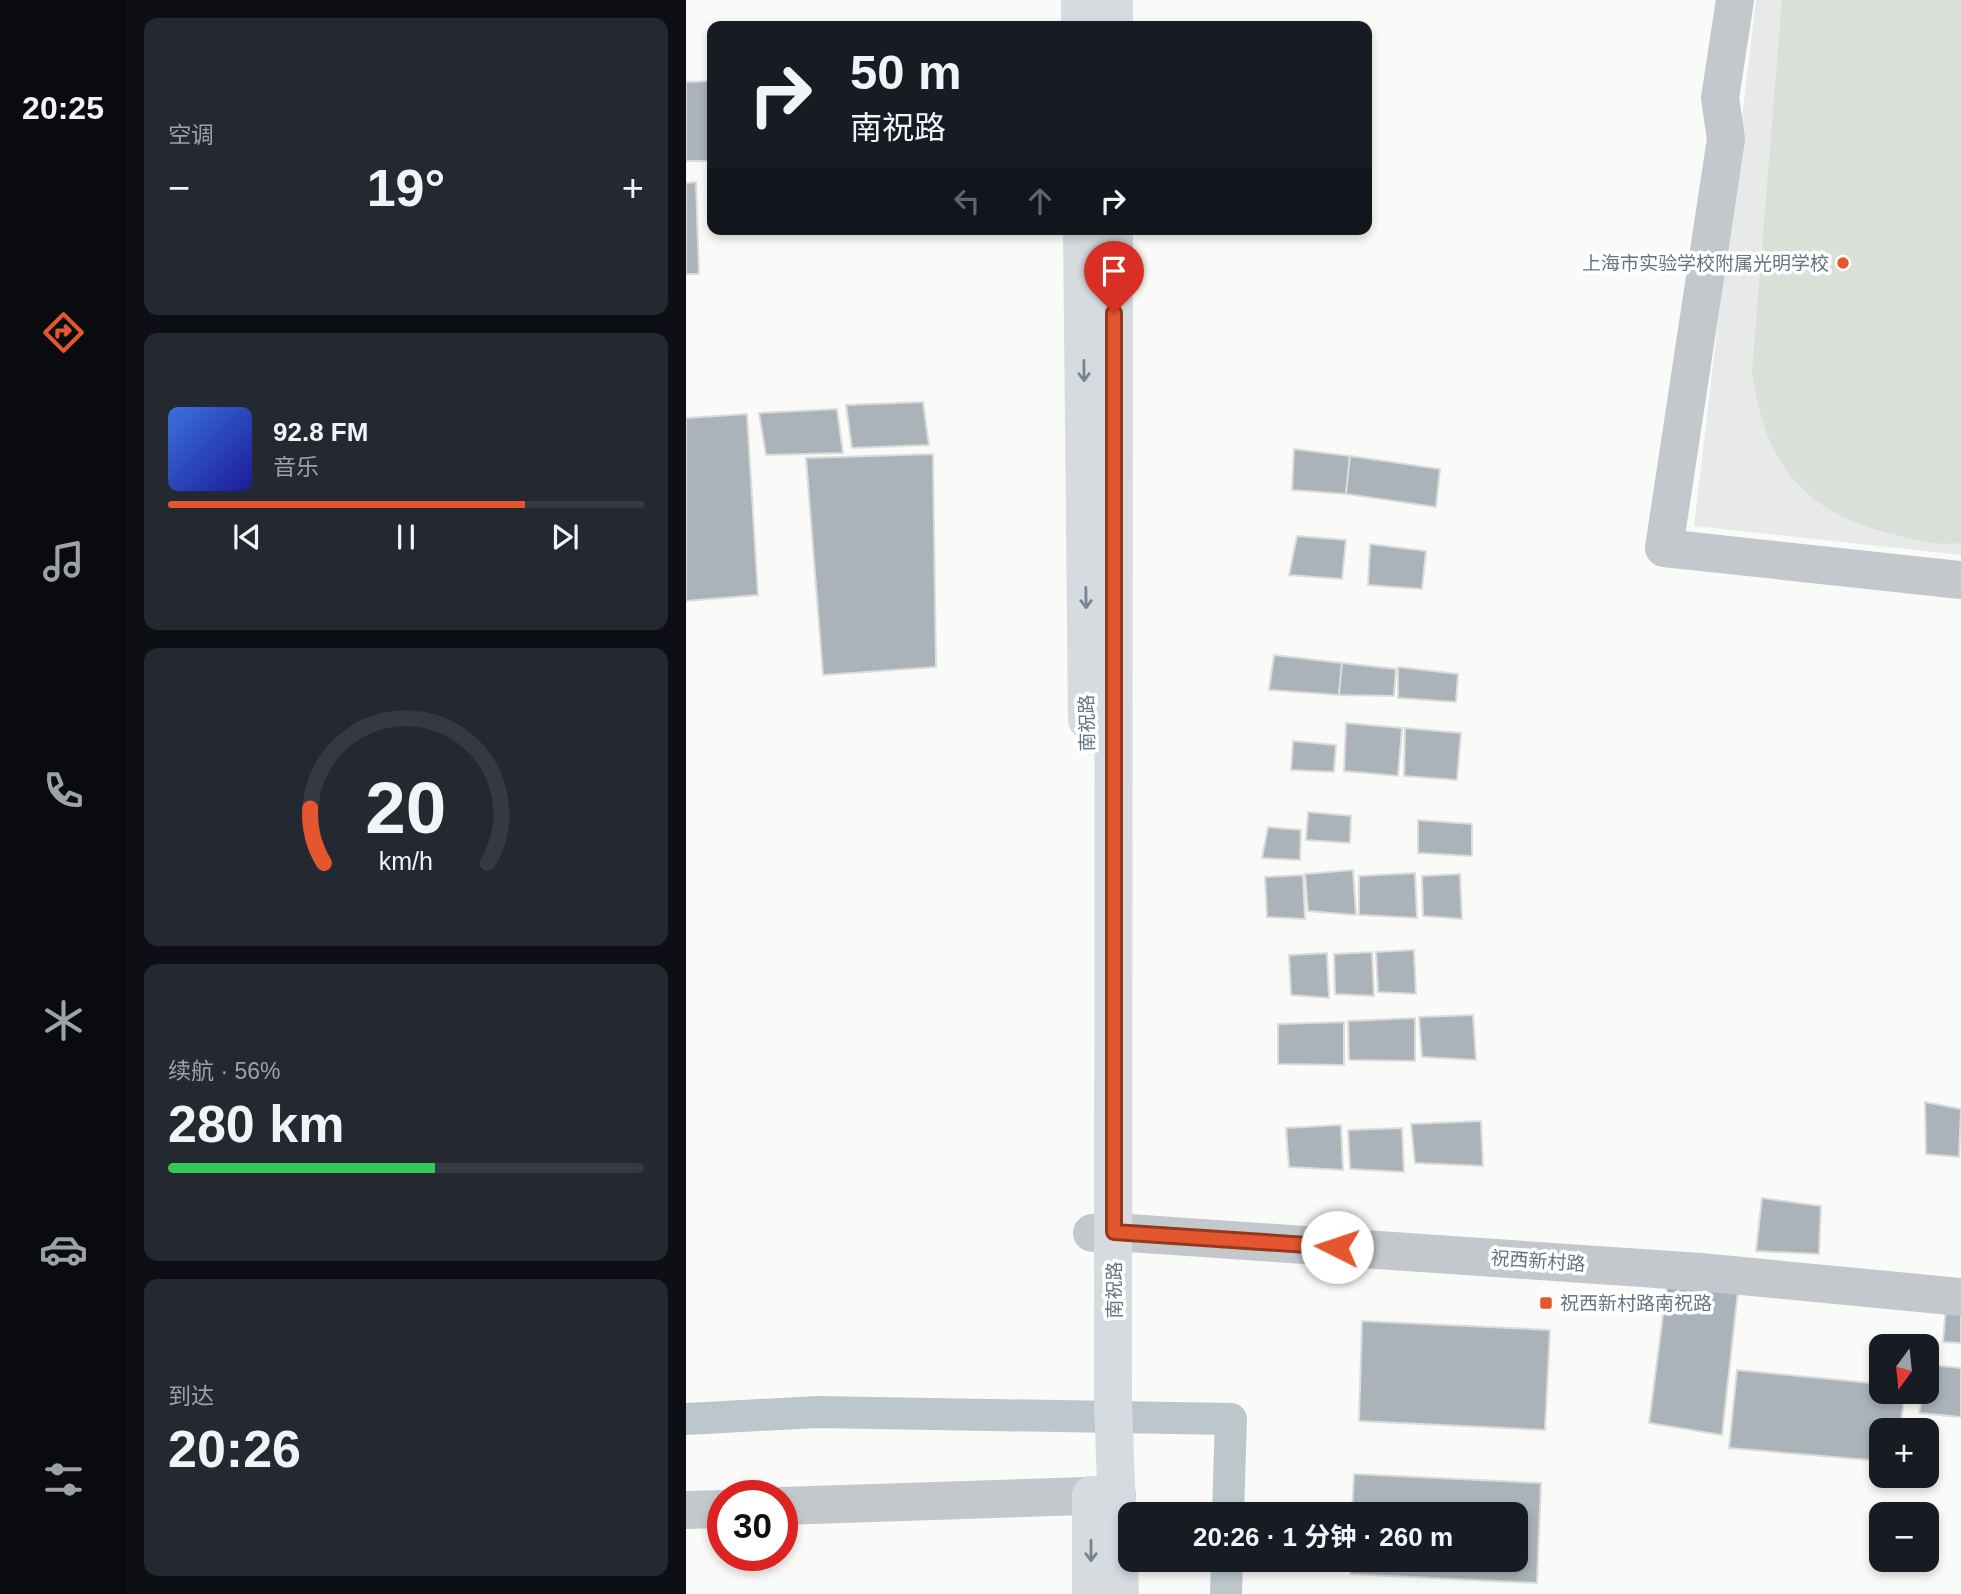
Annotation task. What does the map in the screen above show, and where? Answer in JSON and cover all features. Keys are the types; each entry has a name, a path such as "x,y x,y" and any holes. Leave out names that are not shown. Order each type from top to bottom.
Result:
{"main road":[{"path":"1080,0 1080,21"},
{"path":"1114,0 1114,21"},
{"name":"南祝路","path":"1082,235 1103,1232"},
{"name":"南祝路","path":"1114,235 1102,1400 1104,1477 1120,1594"},
{"name":"南祝路","path":"1091,1594 1104,1477"}],"street":[{"path":"1735,0 1720,98 1726,139 1664,548 1961,580"},
{"name":"祝西新村路","path":"1103,1232 1700,1272 1961,1297"},
{"path":"798,1505 1104,1477"},
{"path":"686,1510 707,1509"}],"shaded area":[{"name":"上海市实验学校附属光明学校","path":"1756,0 1961,0 1961,555 1694,526"},
{"name":"上海市实验学校附属光明学校","path":"1782,0 1961,0 1961,543 1934,543 1892,534 1834,512 1811,497 1793,478 1778,457 1767,432 1752,372"}],"building":[{"path":"707,81 707,161 686,161 686,82"},
{"path":"696,182 699,274 686,274 686,183"},
{"path":"923,402 929,445 852,448 846,405"},
{"path":"837,409 843,453 766,455 759,413"},
{"path":"747,414 758,595 686,601 686,418"},
{"path":"1294,449 1350,456 1346,494 1292,490"},
{"path":"933,454 936,667 823,675 806,458"},
{"path":"1350,456 1440,469 1436,507 1346,494"},
{"path":"1297,536 1346,540 1342,579 1289,575"},
{"path":"1370,544 1426,551 1422,589 1368,585"},
{"path":"1274,655 1342,663 1339,695 1269,690"},
{"path":"1342,663 1396,669 1394,696 1339,695"},
{"path":"1398,667 1458,674 1456,702 1398,698"},
{"path":"1346,723 1402,728 1398,776 1344,771"},
{"path":"1405,728 1461,733 1457,780 1404,776"},
{"path":"1293,741 1336,745 1334,772 1291,770"},
{"path":"1308,812 1351,816 1350,843 1306,840"},
{"path":"1418,820 1472,824 1472,856 1418,853"},
{"path":"1268,827 1301,830 1300,860 1262,858"},
{"path":"1353,870 1356,915 1308,911 1305,874"},
{"path":"1415,873 1417,918 1359,915 1359,876"},
{"path":"1460,874 1462,919 1423,916 1422,876"},
{"path":"1303,875 1305,919 1267,917 1265,877"},
{"path":"1414,950 1416,994 1378,992 1376,952"},
{"path":"1372,952 1374,996 1335,994 1334,954"},
{"path":"1327,953 1329,998 1291,995 1289,955"},
{"path":"1473,1015 1476,1060 1422,1057 1419,1017"},
{"path":"1415,1018 1415,1061 1349,1060 1348,1021"},
{"path":"1344,1022 1344,1065 1278,1064 1278,1024"},
{"path":"1925,1102 1961,1109 1959,1157 1926,1154"},
{"path":"1481,1121 1483,1166 1415,1163 1411,1124"},
{"path":"1341,1125 1343,1170 1289,1167 1286,1128"},
{"path":"1402,1128 1404,1172 1350,1169 1348,1130"},
{"path":"1762,1198 1821,1206 1819,1254 1756,1251"},
{"path":"1667,1284 1738,1291 1722,1435 1649,1423"},
{"path":"1946,1305 1961,1307 1961,1343 1943,1342"},
{"path":"1362,1321 1550,1330 1545,1430 1359,1421"},
{"path":"1939,1366 1961,1368 1961,1417 1919,1413 1921,1404 1939,1404"},
{"path":"1737,1370 1869,1383 1869,1404 1903,1404 1902,1418 1869,1418 1869,1460 1729,1448"},
{"path":"1354,1474 1541,1483 1537,1583 1350,1574 1528,1572 1528,1502 1353,1502"}],"waterway":[{"path":"686,1419 817,1412 1231,1419 1228,1502"},
{"path":"1226,1594 1227,1572"}],"place":[{"name":"上海市实验学校附属光明学校","path":"1843,263"},
{"name":"祝西新村路南祝路","path":"1546,1303"}],"route":[{"path":"1114,313 1114,1232 1337,1247"}]}
